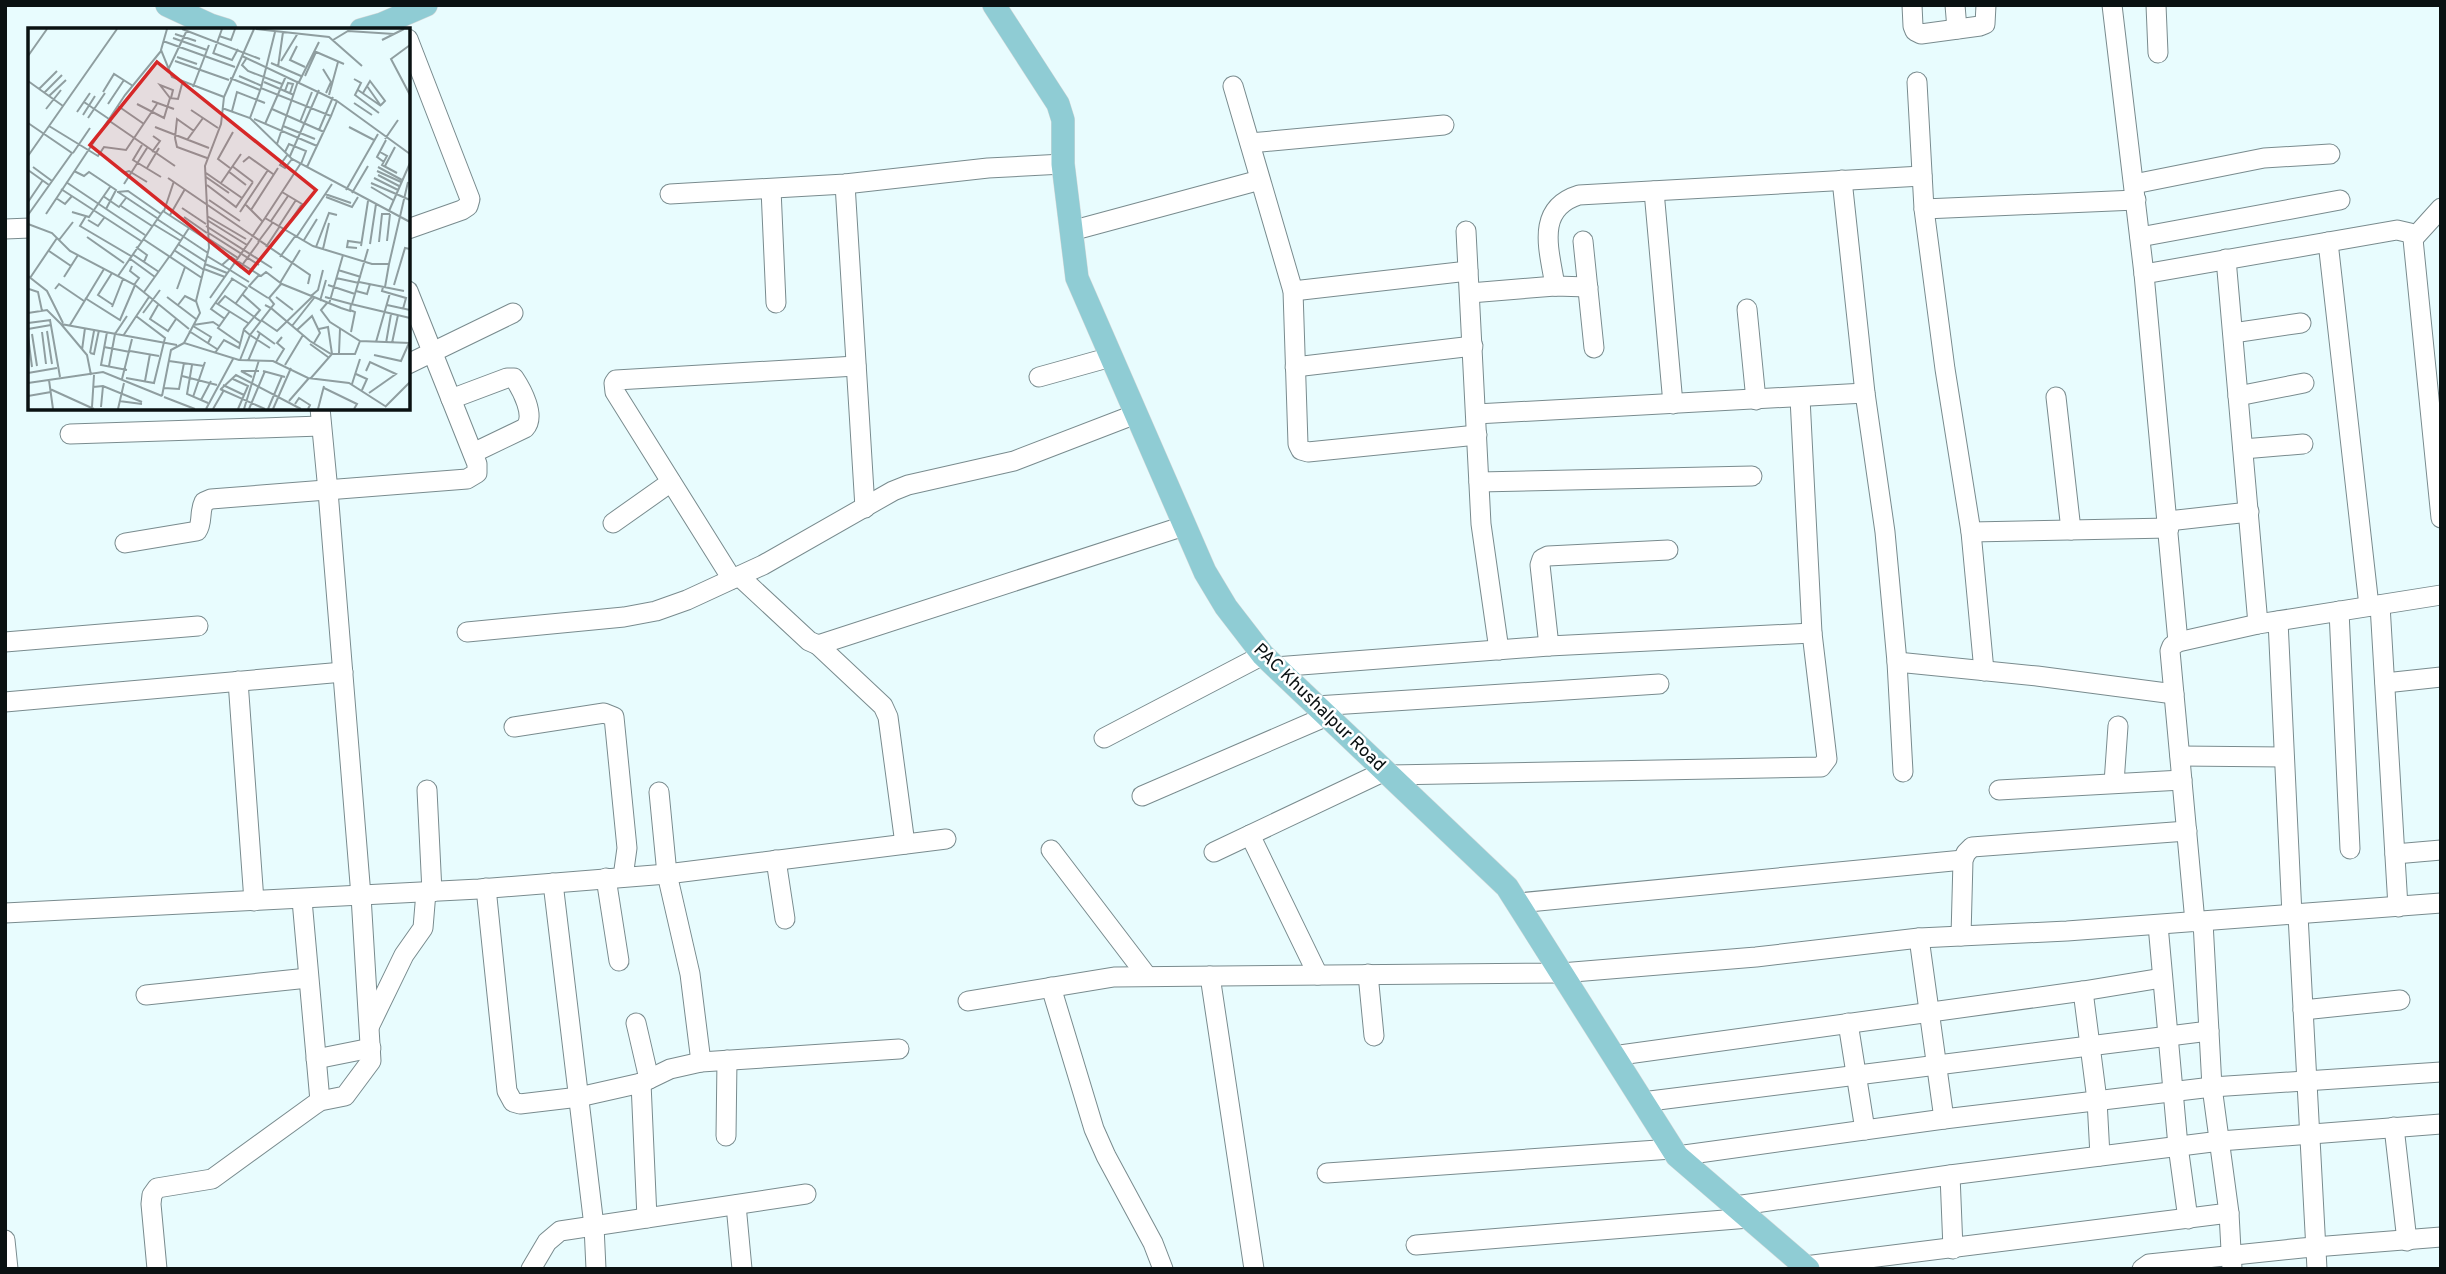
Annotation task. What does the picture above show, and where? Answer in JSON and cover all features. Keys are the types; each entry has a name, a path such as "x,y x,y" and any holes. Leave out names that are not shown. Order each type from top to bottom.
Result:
{"main road":[{"path":"167,5 220,28"},
{"path":"375,28 402,24 426,5"},
{"name":"PAC Khushalpur Road","path":"993,5 1058,104 1063,120 1063,164 1077,278 1184,526 1205,572 1226,607 1269,661 1507,887 1674,1153 1806,1267"}],"street":[{"path":"1912,5 1913,26 1915,31 1921,34 1980,26 1984,24 1986,5"},
{"path":"1955,5 1957,29"},
{"path":"2112,5 2117,65 2144,274 2178,642"},
{"path":"2156,5 2158,53"},
{"path":"410,45 470,199 468,206 462,210 410,228"},
{"path":"1916,82 1924,209 1945,369 1971,532 1984,671"},
{"path":"1233,86 1293,291 1297,444 1301,450 1308,452 1477,435"},
{"path":"1250,143 1444,125"},
{"path":"1924,209 2134,182 2264,158 2330,154"},
{"path":"670,194 845,184 988,168 1063,164"},
{"path":"1555,286 1547,228 1549,219 1561,204 1578,195 1922,176"},
{"path":"1071,231 1260,180"},
{"path":"1842,180 1865,393 1885,532 1897,662 1903,772"},
{"path":"845,184 865,508"},
{"path":"771,189 776,303"},
{"path":"1654,191 1673,404"},
{"path":"2140,237 2340,200"},
{"path":"2413,239 2441,208"},
{"path":"5,229 28,228"},
{"path":"2144,274 2397,230 2410,233 2413,239 2441,518"},
{"path":"1466,231 1482,524 1499,650"},
{"path":"1583,241 1594,348"},
{"path":"2328,242 2385,683 2398,907"},
{"path":"2226,260 2258,624"},
{"path":"1293,291 1468,271"},
{"path":"1470,293 1555,286 1588,287"},
{"path":"125,543 197,531 201,526 200,510 204,502 211,499 467,479 477,473 477,464 410,296"},
{"path":"1747,310 1756,400"},
{"path":"410,363 513,313"},
{"path":"2233,333 2301,323"},
{"path":"1295,367 1473,346"},
{"path":"1039,377 1111,357"},
{"path":"856,366 617,380 614,383 615,392 671,482 736,578 809,641 818,645 883,706 888,717 905,844"},
{"path":"451,399 507,378 514,377 518,384 530,423 525,428 472,453"},
{"path":"2238,396 2304,383"},
{"path":"1476,414 1865,393"},
{"path":"2056,397 2071,530"},
{"path":"1214,852 1387,773 1821,767 1827,759 1812,634 1800,398"},
{"path":"467,632 624,617 656,611 764,565 908,485 1014,461 1136,414"},
{"path":"70,434 321,417 361,896 371,1061 349,1092 338,1098 320,1101 212,1179 157,1188 152,1195 151,1204 157,1269"},
{"path":"2243,449 2303,444"},
{"path":"1479,482 1752,476"},
{"path":"613,523 671,482"},
{"path":"1971,532 2169,525 2249,512"},
{"path":"818,645 832,643 1184,526"},
{"path":"1549,646 1539,565 1542,559 1548,555 1668,550"},
{"path":"2232,1262 2229,1213 2212,1087 2199,922 2187,831 2170,651 2178,642 2258,624 2441,596"},
{"path":"2339,611 2350,849"},
{"path":"2278,621 2284,757 2303,1010 2317,1269"},
{"path":"5,642 198,626"},
{"path":"1104,738 1269,661 1812,634"},
{"path":"1897,662 2174,694"},
{"path":"5,702 342,672"},
{"path":"2385,683 2441,677"},
{"path":"238,681 254,901"},
{"path":"1142,796 1322,711 1659,684"},
{"path":"514,727 604,713 614,717 627,848 615,878 620,961"},
{"path":"2114,783 2118,726"},
{"path":"2180,756 2284,757"},
{"path":"1999,789 2182,780"},
{"path":"369,1026 404,955 423,928 425,920 429,892 427,790"},
{"path":"659,792 667,874 690,974 701,1062"},
{"path":"1961,936 1963,860 1972,847 2187,831"},
{"path":"1250,835 1318,975"},
{"path":"5,914 302,900 667,874 946,839"},
{"path":"1051,849 1147,976"},
{"path":"2395,854 2441,850"},
{"path":"776,860 785,919"},
{"path":"1518,903 1963,860"},
{"path":"553,883 594,1226 596,1269"},
{"path":"486,888 509,1097 513,1102 520,1104 579,1097 645,1081 670,1069 701,1062 899,1049"},
{"path":"302,900 320,1101"},
{"path":"968,1000 1114,977 1561,972 1756,957 1919,938 2158,925 2441,903"},
{"path":"2158,925 2178,1146 2188,1219"},
{"path":"1919,938 1944,1119"},
{"path":"1368,974 1374,1036"},
{"path":"1210,976 1254,1269"},
{"path":"146,995 308,978"},
{"path":"1613,1056 2162,978"},
{"path":"1051,987 1094,1129 1153,1243 1163,1269"},
{"path":"2083,991 2097,1100 2100,1156"},
{"path":"2303,1010 2400,1000"},
{"path":"636,1023 645,1081 648,1218"},
{"path":"1848,1023 1865,1130"},
{"path":"1642,1102 2209,1031"},
{"path":"316,1059 371,1048"},
{"path":"726,1136 727,1060"},
{"path":"1327,1173 1674,1153 2174,1091 2441,1072"},
{"path":"1416,1245 1742,1212 1950,1175 2220,1141 2441,1124"},
{"path":"2394,1127 2407,1241"},
{"path":"1950,1175 1953,1249"},
{"path":"530,1269 554,1235 560,1231 806,1194"},
{"path":"736,1205 742,1269"},
{"path":"1806,1267 2229,1213"},
{"path":"2142,1269 2149,1264 2232,1262 2314,1247 2441,1237"},
{"path":"5,1240 8,1269"}]}
